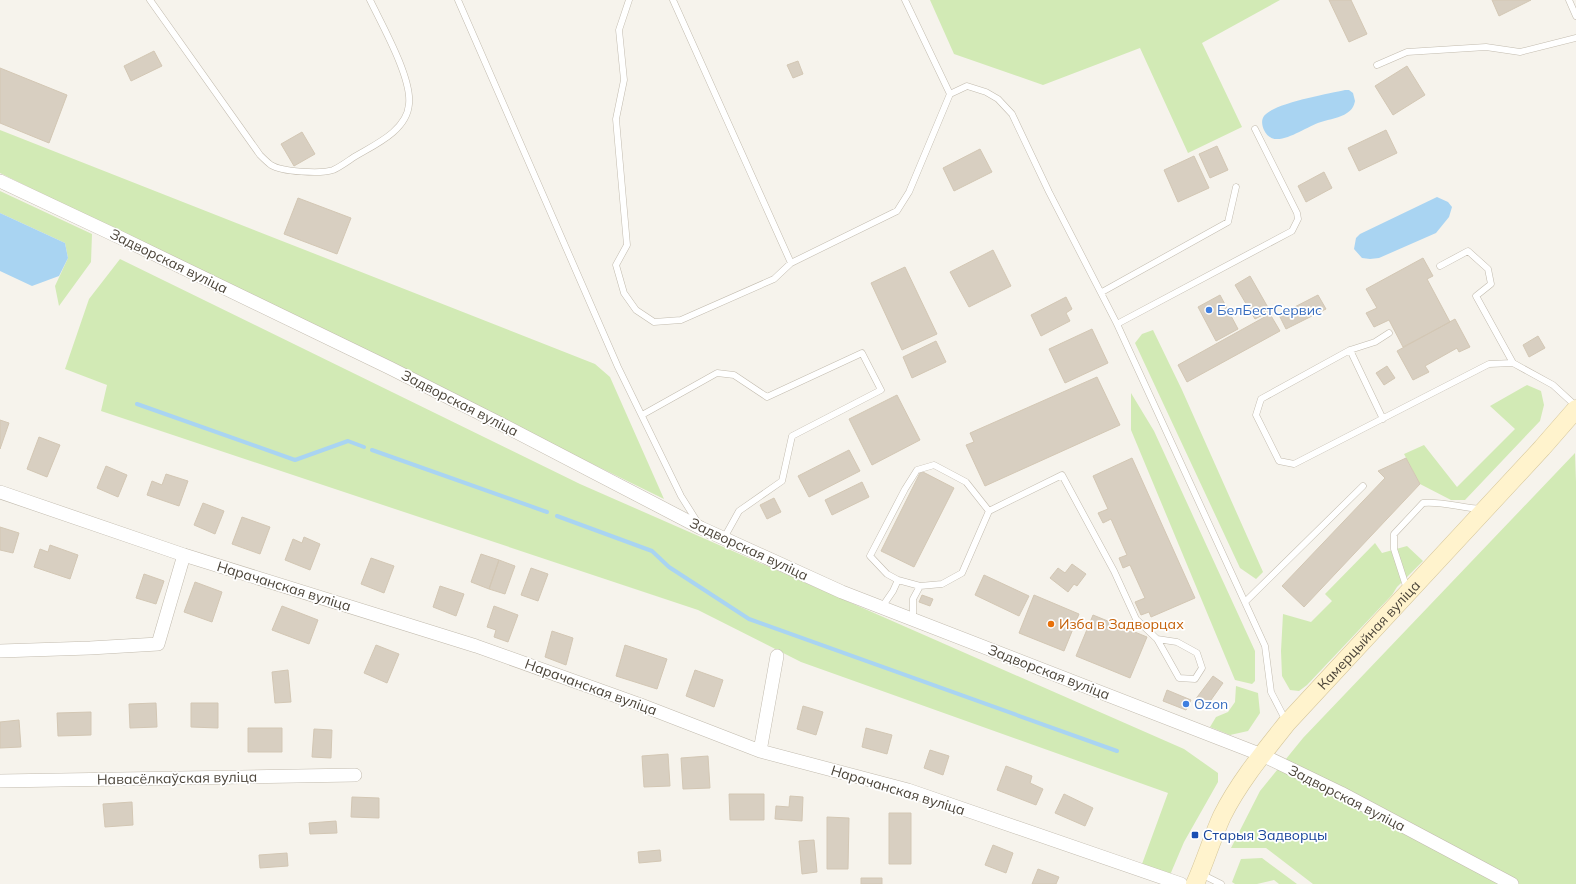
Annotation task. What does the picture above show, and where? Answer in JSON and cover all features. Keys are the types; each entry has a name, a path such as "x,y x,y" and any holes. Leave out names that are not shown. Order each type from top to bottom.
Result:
{"main road":[{"name":"Камерцыйная вуліца","path":"1197,879 1222,816 1262,755 1287,723 1485,509 1576,407"}],"street":[{"name":"Задворская вуліца","path":"0,181 121,238 503,424 701,528 842,592 1262,755 1341,792 1512,884"},
{"name":"Нарачанская вуліца","path":"0,492 184,555 476,646 641,705 760,751 908,790 1182,884"},
{"path":"0,651 158,644 184,555"},
{"path":"760,751 777,656"},
{"name":"Навасёлкаўская вуліца","path":"0,781 355,776"}],"lane":[{"path":"150,0 260,155 272,166 292,171 311,172 333,170 385,138 396,129 406,116 409,104 406,77 370,0"},
{"path":"458,0 615,360 681,496 701,528"},
{"path":"629,0 619,30 624,80 616,119 627,245 616,265 624,293 636,310 654,322 681,320 774,279 791,263 897,212 909,192 950,94 967,86 986,92 998,99 1012,114 1049,192 1102,292 1265,646 1272,692 1287,723"},
{"path":"672,0 791,263"},
{"path":"905,0 950,94"},
{"path":"1569,0 1576,16"},
{"path":"1377,65 1407,52 1486,47 1520,52 1576,38"},
{"path":"1117,324 1292,231 1298,219 1297,213 1255,129"},
{"path":"1102,292 1228,222 1236,188"},
{"path":"1440,266 1468,251 1488,269 1491,284 1476,296 1513,363"},
{"path":"1389,333 1375,342 1350,350 1262,399 1256,415 1280,461 1294,464 1489,364 1513,363 1553,385 1576,407"},
{"path":"1350,350 1383,419"},
{"path":"642,416 717,373 734,375 767,397 862,353 881,390 792,436 782,481 739,511 724,538"},
{"path":"989,511 966,482 934,465 917,470 905,489 870,556 887,574 898,580 920,586 942,584 962,573 989,511 1062,475 1114,571 1136,619 1157,639 1179,678 1194,679 1202,668 1197,653 1177,642 1157,639"},
{"path":"1245,602 1363,486"},
{"path":"1408,593 1394,549 1394,534 1423,503 1435,502 1465,508 1485,509"},
{"path":"882,607 893,591 898,580"},
{"path":"913,620 913,599 920,586"},
{"path":"1197,879 1221,884"}],"green space":[{"path":"930,0 1280,0 1202,43 1242,127 1188,153 1140,48 1043,85 954,54"},
{"path":"0,130 595,364 610,377 664,499 0,173"},
{"path":"0,191 92,234 91,262 59,306 55,286 68,258 65,243 0,213"},
{"path":"120,259 580,484 1184,749 1218,773 1218,782 1184,842 1170,875 1142,864 1168,793 801,662 698,610 101,411 107,385 65,369 89,299"},
{"path":"1153,330 1182,390 1263,572 1256,579 1240,568 1135,343 1142,334"},
{"path":"1527,385 1541,391 1544,405 1540,421 1465,500 1451,500 1420,484 1404,454 1424,445 1457,487 1515,429 1490,406"},
{"path":"1131,393 1154,431 1255,651 1255,681 1252,684 1235,680 1131,430"},
{"path":"1575,453 1576,884 1313,884 1266,848 1231,848 1260,791 1303,738"},
{"path":"1375,543 1382,553 1407,546 1423,561 1397,587 1392,595 1307,685 1299,691 1290,690 1282,676 1281,651 1283,614 1311,622 1332,601 1325,594"},
{"path":"1236,686 1258,693 1260,713 1248,731 1230,735 1210,727 1216,717 1228,712 1235,702"},
{"path":"1262,858 1297,884 1279,884 1274,880 1257,884 1235,884 1232,882 1241,859"}],"water":[{"path":"1349,90 1353,93 1355,101 1349,112 1344,115 1316,124 1281,139 1272,138 1263,128 1262,119 1264,116 1278,107"},
{"path":"1437,197 1448,202 1452,207 1449,217 1436,233 1379,258 1362,258 1354,249 1356,238 1360,234"},
{"path":"0,213 65,243 68,258 59,276 32,286 0,271"}],"building":[{"path":"1329,0 1351,0 1367,34 1349,42"},
{"path":"1492,0 1531,0 1499,16"},
{"path":"154,51 162,66 131,81 124,66"},
{"path":"798,61 803,74 793,78 787,65"},
{"path":"1407,66 1425,95 1393,115 1375,86"},
{"path":"0,68 67,95 49,143 0,123"},
{"path":"1386,130 1397,153 1359,171 1348,148"},
{"path":"302,132 315,154 294,166 281,144"},
{"path":"1217,146 1228,170 1210,178 1199,154"},
{"path":"980,149 992,172 954,191 943,168"},
{"path":"1194,156 1209,188 1178,202 1164,170"},
{"path":"1324,172 1332,188 1306,202 1298,186"},
{"path":"298,198 351,218 337,254 284,234"},
{"path":"993,250 1011,286 969,307 950,272"},
{"path":"1423,258 1433,276 1427,279 1450,322 1403,347 1389,320 1374,327 1366,313 1377,308 1366,289"},
{"path":"905,267 937,334 902,350 871,283"},
{"path":"1250,276 1270,311 1255,319 1235,285"},
{"path":"1220,295 1238,329 1216,341 1198,307"},
{"path":"1318,295 1326,309 1286,329 1279,315"},
{"path":"1066,297 1072,309 1066,313 1070,321 1041,336 1031,315"},
{"path":"1270,314 1280,331 1187,382 1178,365"},
{"path":"1455,319 1470,347 1459,352 1457,348 1425,366 1429,372 1413,380 1397,351"},
{"path":"1092,329 1108,363 1065,383 1049,349"},
{"path":"1538,336 1545,348 1529,357 1523,345"},
{"path":"936,341 946,362 912,378 903,357"},
{"path":"1387,366 1395,378 1384,385 1376,373"},
{"path":"1097,377 1120,425 985,486 966,445 974,442 970,433"},
{"path":"897,395 920,440 872,465 849,419"},
{"path":"0,420 9,423 0,449"},
{"path":"39,437 60,445 47,477 27,469"},
{"path":"849,450 860,471 809,497 798,476"},
{"path":"1132,458 1195,598 1151,617 1149,612 1141,615 1135,602 1145,598 1130,565 1123,568 1119,558 1127,555 1111,519 1103,523 1098,513 1108,509 1093,476"},
{"path":"1406,458 1420,484 1304,607 1282,586 1385,478 1378,471"},
{"path":"106,466 127,475 118,497 97,488"},
{"path":"921,471 954,488 914,567 881,551"},
{"path":"166,474 188,481 179,506 147,495 152,481 162,485"},
{"path":"862,482 869,497 832,515 825,500"},
{"path":"774,498 781,512 767,519 760,505"},
{"path":"203,503 224,511 215,534 194,525"},
{"path":"242,517 270,527 260,554 232,544"},
{"path":"0,527 19,533 13,553 0,550"},
{"path":"304,537 320,544 310,570 285,560 293,539 302,543"},
{"path":"50,545 78,555 70,579 34,567 40,549 48,552"},
{"path":"481,554 499,560 489,589 471,582"},
{"path":"371,558 394,566 384,593 361,584"},
{"path":"499,560 515,566 505,594 489,589"},
{"path":"1072,564 1086,574 1077,586 1074,584 1068,592 1050,578 1058,568 1065,573"},
{"path":"531,568 548,574 538,601 521,595"},
{"path":"144,574 164,581 156,604 136,598"},
{"path":"984,575 1029,596 1019,616 975,595"},
{"path":"195,582 222,592 212,622 184,612"},
{"path":"440,586 464,594 456,616 433,607"},
{"path":"922,595 933,599 930,606 919,602"},
{"path":"1034,595 1079,614 1064,651 1019,633"},
{"path":"282,606 318,620 309,644 272,630"},
{"path":"494,606 518,615 508,642 494,637 496,630 487,627"},
{"path":"1093,615 1147,637 1130,678 1076,656"},
{"path":"552,631 573,638 566,665 545,657"},
{"path":"376,645 399,654 387,683 364,673"},
{"path":"625,645 667,659 657,689 616,676"},
{"path":"288,670 291,702 275,703 272,672"},
{"path":"695,670 723,680 714,707 686,696"},
{"path":"1213,676 1223,683 1206,707 1195,700"},
{"path":"1167,690 1191,700 1186,710 1163,701"},
{"path":"156,703 157,727 130,728 129,704"},
{"path":"191,703 218,703 218,728 191,727"},
{"path":"803,706 823,712 816,735 797,729"},
{"path":"91,712 91,735 58,736 57,713"},
{"path":"19,720 21,747 0,748 0,722"},
{"path":"248,728 282,728 282,752 248,752"},
{"path":"866,728 892,735 887,754 862,747"},
{"path":"314,729 332,730 331,758 312,757"},
{"path":"930,750 949,756 943,775 924,768"},
{"path":"668,754 670,786 644,787 642,756"},
{"path":"708,756 710,788 683,789 681,758"},
{"path":"1006,766 1032,776 1030,783 1043,789 1036,805 997,790"},
{"path":"729,794 764,794 764,820 730,820"},
{"path":"1064,794 1093,808 1085,826 1055,813"},
{"path":"790,796 803,797 802,821 775,819 776,806 789,807"},
{"path":"352,797 379,798 379,818 351,817"},
{"path":"132,802 133,825 105,827 103,804"},
{"path":"889,813 911,813 911,864 889,864"},
{"path":"827,817 849,818 848,869 827,869"},
{"path":"336,821 337,833 310,834 309,823"},
{"path":"814,840 817,872 802,874 799,841"},
{"path":"993,845 1013,853 1006,873 985,865"},
{"path":"660,850 661,861 639,863 638,852"},
{"path":"287,853 288,866 260,868 259,855"},
{"path":"1038,869 1059,877 1056,884 1032,884"},
{"path":"861,878 882,878 882,884 861,884"}],"waterway":[{"path":"137,404 295,460 348,441 364,447"},
{"path":"372,450 547,512"},
{"path":"557,516 652,551 669,567 749,619 1117,751"}],"place":[{"name":"БелБестСервис","path":"1209,310"},
{"name":"Изба в Задворцах","path":"1051,624"},
{"name":"Ozon","path":"1186,704"},
{"name":"Старыя Задворцы","path":"1195,835"}]}
